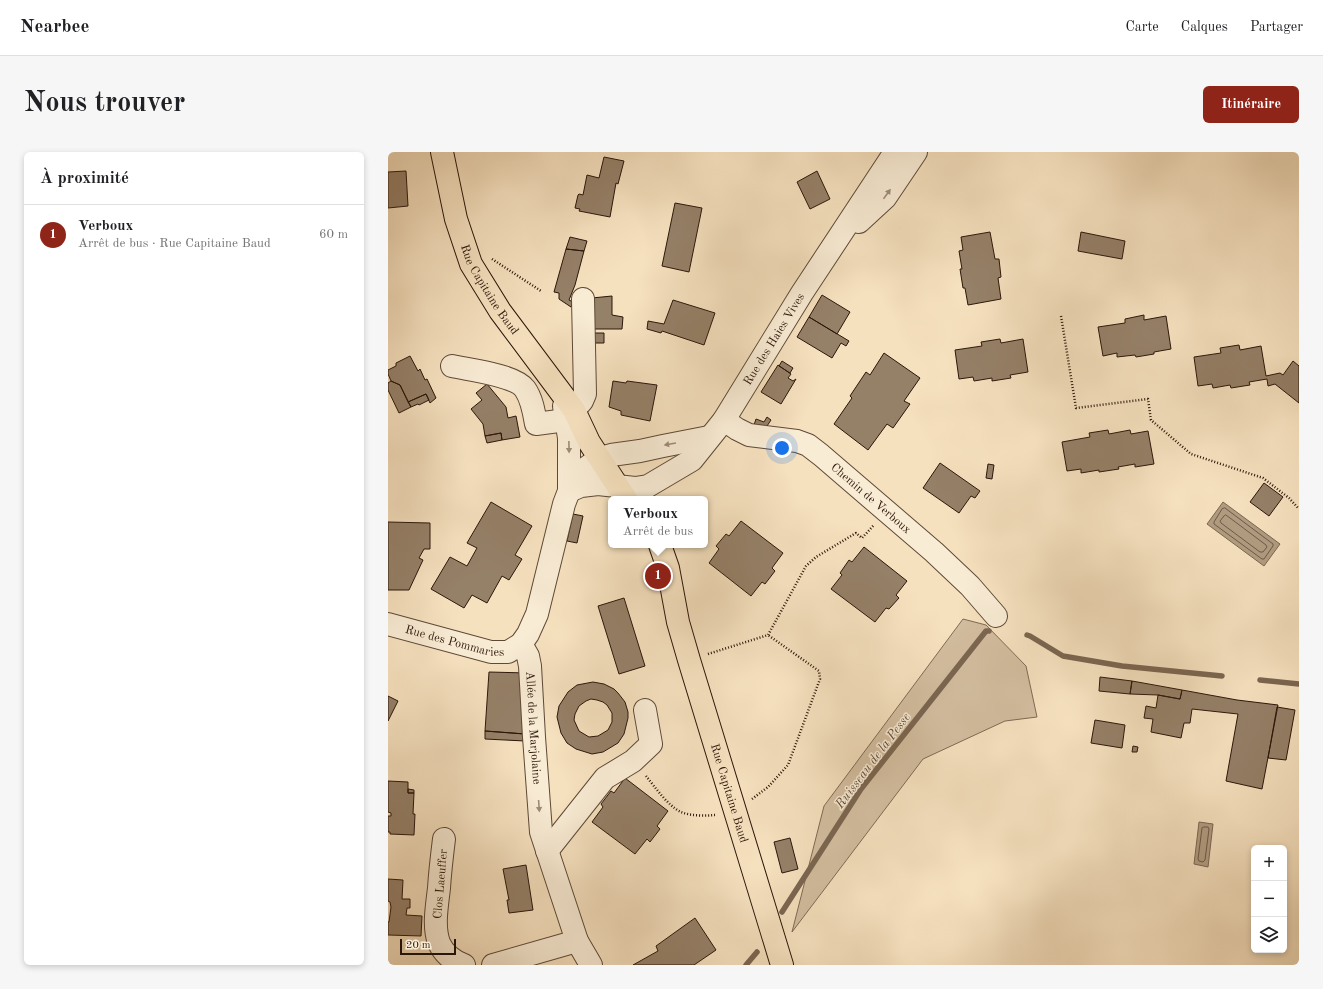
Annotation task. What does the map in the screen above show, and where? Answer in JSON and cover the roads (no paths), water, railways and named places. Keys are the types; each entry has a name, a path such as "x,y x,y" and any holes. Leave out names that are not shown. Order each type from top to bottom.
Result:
{"main road":[{"name":"Rue Capitaine Baud","path":"442,152 456,219 471,264 500,311 567,408 598,435 605,456 630,493"},
{"name":"Rue Capitaine Baud","path":"647,548 678,622"},
{"name":"Rue Capitaine Baud","path":"661,548 668,568 678,622 689,660 782,965"}],"street":[{"name":"Rue des Haies Vives","path":"630,493 648,486 692,460 724,420 802,293 895,152"},
{"name":"Rue des Haies Vives","path":"838,240 885,198 916,152"},
{"path":"452,366 505,377 518,383 525,389 534,410 536,424 582,401 585,394 583,299"},
{"path":"567,408 570,491"},
{"name":"Chemin de Verboux","path":"724,420 749,435 798,441 808,445 821,454 934,552 970,586 996,616"},
{"path":"521,644 528,634 537,614 564,504 580,472 605,456 709,438"},
{"path":"570,491 581,486 598,484 630,493"},
{"name":"Rue des Pommaries","path":"388,624 491,652 508,652 521,644"},
{"name":"Allée de la Marjolaine","path":"521,644 528,656 530,666 541,832 577,941 591,965"},
{"path":"547,851 605,778 633,761 651,744 645,710"},
{"name":"Clos Laeuffer","path":"444,839 436,919 437,934 444,952 450,958 464,965"},
{"path":"492,965 577,941"}],"water":[{"path":"1223,502 1280,544 1264,566 1207,524"},
{"path":"1199,822 1213,824 1208,867 1194,864"}],"waterway":[{"name":"Ruisseau de la Pesse","path":"782,912 861,789 986,631 989,631"},
{"name":"Ruisseau de la Pesse","path":"1027,635 1063,656 1122,666 1222,676"},
{"name":"Ruisseau de la Pesse","path":"1260,680 1299,684"},
{"name":"Ruisseau de la Pesse","path":"746,965 757,952"}],"place":[{"name":"Verboux","path":"658,576"}]}
